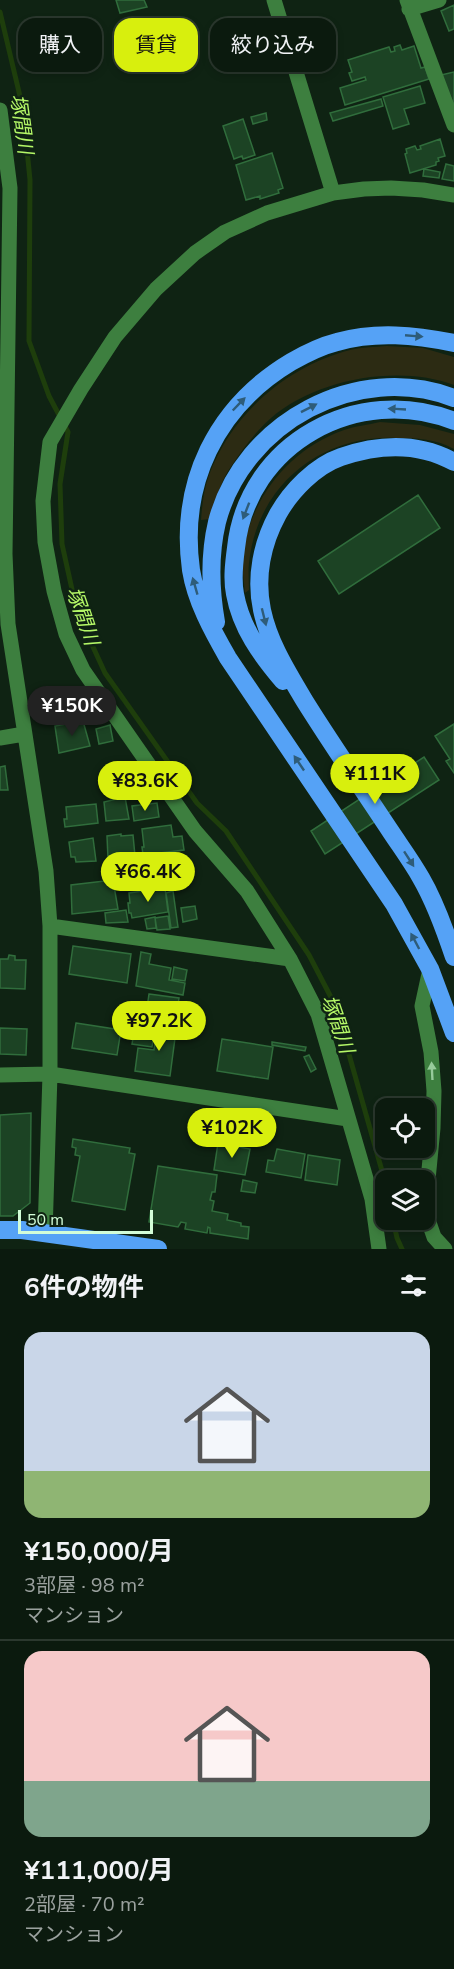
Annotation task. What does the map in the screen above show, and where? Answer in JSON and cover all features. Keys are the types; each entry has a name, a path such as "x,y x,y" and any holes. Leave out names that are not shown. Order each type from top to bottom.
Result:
{"highway":[{"path":"454,343 398,335 367,336 336,342 303,355 276,371 252,390 215,436 201,465 193,492 188,545 191,573 200,603 228,658 394,904 430,969 454,1033"},
{"path":"228,658 217,627 213,604 210,577 212,551 218,521 227,495 241,469 258,447 278,428 302,411 354,390 383,386 413,388 454,398"},
{"path":"315,718 265,659 241,616 234,592 234,564 237,533 247,506 261,478 283,452 306,435 333,420 387,409 417,410 454,421"},
{"path":"453,952 421,878 315,718 277,653 262,610 259,586 261,558 268,531 282,507 297,487 337,458 361,450 387,446 414,448 443,455 454,462"},
{"path":"0,1230 45,1233 158,1249"}],"street":[{"path":"274,0 333,193"},
{"path":"439,0 408,5 454,125"},
{"path":"0,110 5,188 4,432 8,624 46,871 50,926 50,1074 45,1233"},
{"path":"379,1249 372,1199 318,1014 290,960 247,891 195,831 82,669 66,634 52,581 45,542 44,511 50,442 55,433 115,337 156,289 195,253 225,232 267,213 333,193 391,188 454,195"},
{"path":"0,738 24,734"},
{"path":"50,926 290,960"},
{"path":"430,969 422,1006 431,1052 434,1091 425,1211 434,1237 445,1249"},
{"path":"0,1075 50,1074 348,1119"}],"shaded area":[{"path":"387,346 423,348 454,357 454,385 432,379 383,376 358,379 311,393 271,418 254,435 224,479 210,519 201,520 206,486 219,452 247,412 265,395 284,380 327,357 355,349"},
{"path":"380,422 420,425 454,434 454,449 441,443 419,439 368,439 342,445 318,456 297,470 279,489 254,535 249,563 249,590 245,593 242,557 248,531 255,512 277,477 307,449 325,438 348,429"}],"building":[{"path":"116,0 144,0 147,7 120,13"},
{"path":"454,5 454,29 449,31 441,11"},
{"path":"400,45 402,50 414,46 421,68 425,67 429,79 345,105 340,88 366,80 365,77 352,81 348,60 389,47 391,52 395,51 394,47"},
{"path":"454,72 454,106 441,75"},
{"path":"420,86 425,103 404,109 409,124 393,129 383,97"},
{"path":"381,99 383,106 333,121 330,113"},
{"path":"266,113 267,120 253,124 251,117"},
{"path":"243,119 255,155 234,159 223,126"},
{"path":"440,139 445,156 438,158 436,165 410,173 405,154 406,149 415,146 417,150 421,149 420,146"},
{"path":"272,153 283,188 278,190 279,193 260,199 260,196 246,200 236,165"},
{"path":"446,164 454,166 454,181 442,179"},
{"path":"424,169 440,172 439,178 423,176"},
{"path":"418,495 440,528 339,594 318,561"},
{"path":"83,721 90,746 59,753 55,726"},
{"path":"454,724 454,773 446,761 450,759 435,736"},
{"path":"110,725 113,741 99,744 96,729"},
{"path":"424,757 439,780 325,854 311,831"},
{"path":"5,766 8,790 0,790 0,767"},
{"path":"125,797 129,819 106,821 104,802"},
{"path":"157,803 159,817 134,821 132,806"},
{"path":"96,804 98,823 65,827 66,807"},
{"path":"171,825 173,837 182,836 184,850 143,855 142,829"},
{"path":"121,834 121,836 133,835 135,856 108,859 107,836"},
{"path":"93,838 96,861 76,862 75,857 71,857 69,842"},
{"path":"158,861 159,868 143,869 142,863"},
{"path":"113,880 118,909 72,914 71,885"},
{"path":"165,888 168,912 132,918 129,913 129,893"},
{"path":"173,891 178,927 171,928 166,893"},
{"path":"195,906 197,919 183,922 181,908"},
{"path":"126,910 128,922 106,923 105,913"},
{"path":"168,916 170,929 157,930 155,918"},
{"path":"155,917 156,928 147,929 145,919"},
{"path":"73,946 131,954 127,983 69,974"},
{"path":"141,952 151,954 149,964 171,968 169,980 185,983 183,995 136,986"},
{"path":"9,955 15,956 15,960 26,960 25,989 0,988 0,959 8,959"},
{"path":"174,967 187,970 185,981 172,979"},
{"path":"149,994 179,998 176,1019 146,1015"},
{"path":"136,1021 156,1024 152,1047 132,1044"},
{"path":"158,1021 177,1023 170,1076 135,1071 138,1048 154,1050"},
{"path":"76,1023 121,1030 117,1055 72,1048"},
{"path":"0,1028 27,1029 26,1055 0,1054"},
{"path":"222,1039 273,1047 268,1079 217,1071"},
{"path":"272,1042 306,1047 305,1051 272,1045"},
{"path":"309,1055 316,1069 311,1072 304,1057"},
{"path":"31,1113 30,1203 13,1216 0,1216 0,1115"},
{"path":"73,1139 130,1148 129,1153 135,1154 125,1210 72,1201 80,1156 75,1155 76,1148 72,1147"},
{"path":"218,1143 250,1149 245,1175 214,1170"},
{"path":"277,1149 305,1154 301,1178 266,1172 268,1160 274,1161"},
{"path":"308,1155 340,1160 337,1185 305,1180"},
{"path":"158,1166 217,1175 215,1192 212,1192 210,1200 214,1201 212,1211 228,1214 227,1220 249,1227 248,1239 210,1233 208,1227 207,1233 185,1229 186,1223 181,1222 178,1227 149,1222"},
{"path":"243,1180 257,1183 255,1193 241,1191"}],"waterway":[{"name":"塚間川","path":"0,12 23,109 30,180 29,341 49,396 68,432 60,484 62,544 77,612 105,673 197,803 226,831 309,955 335,1005 382,1170"},
{"name":"塚間川","path":"395,1230 402,1249"}]}
